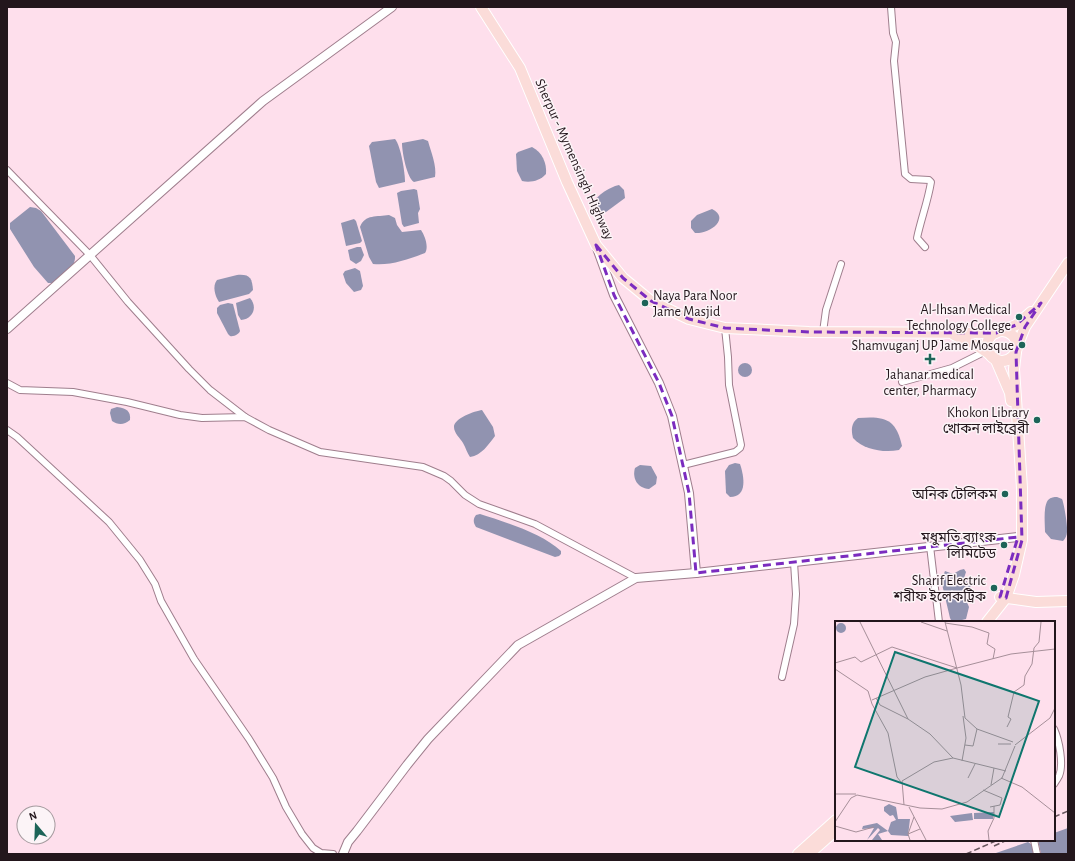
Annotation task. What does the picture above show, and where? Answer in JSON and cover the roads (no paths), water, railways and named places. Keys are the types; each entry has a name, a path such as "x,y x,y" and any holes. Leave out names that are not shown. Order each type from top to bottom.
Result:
{"main road":[{"name":"Sherpur - Mymensingh Highway","path":"481,7 520,68 567,182 596,245 623,278 651,301 689,318 725,328 823,332 946,333 998,332 1016,325 1041,302"},
{"path":"990,355 1004,360 1009,359 1016,349 1025,327 1068,264"},
{"path":"982,621 1003,598 1018,537 1019,488 1010,393 988,351 988,343 992,335 1004,331 1012,335 1016,343 1014,369 1022,488 1022,540 1014,574 1003,598 988,621"},
{"name":"Sherpur - Mymensingh Highway","path":"946,333 962,338 990,355"},
{"path":"1003,598 1036,602 1068,601"},
{"path":"798,854 835,821"},
{"path":"809,854 835,831"}],"street":[{"path":"7,330 263,101 392,7"},
{"path":"891,7 893,34 896,42 894,62 905,174 911,178 929,180 931,182 928,201 924,206 917,238 924,247"},
{"path":"7,170 90,255 128,302 189,369 210,390 245,416 269,430 320,452 423,467 437,472 451,481 465,495 479,504 535,524 636,578"},
{"path":"596,245 614,295 659,383 672,416 690,499 696,573"},
{"path":"823,332 826,310 841,264"},
{"path":"683,465 735,452 740,448 729,385 725,328"},
{"path":"902,382 952,368 990,355"},
{"path":"7,383 20,390 73,392 128,402 180,415 202,418 245,416"},
{"path":"7,430 17,437 109,522 140,560 155,584 161,601 194,659 249,739 273,778 286,806 302,834 314,848 321,853 333,854"},
{"path":"343,854 348,842 428,739 518,645 636,578 696,573 1018,537"},
{"path":"930,546 939,621"},
{"path":"782,677 794,624 796,594 794,562"},
{"path":"1055,731 1058,738 1060,766 1059,776 1055,782"},
{"path":"1034,841 1037,854"}],"water":[{"path":"395,139 401,153 405,182 379,188 376,182 369,146 372,142"},
{"path":"423,139 428,141 434,164 435,177 414,182 411,180 407,170 402,143"},
{"path":"532,147 539,152 543,158 546,166 546,174 535,181 522,181 517,171 516,154"},
{"path":"619,185 624,190 625,198 602,214 595,214 592,212 591,207 599,196 607,190"},
{"path":"414,189 417,190 420,209 418,213 419,223 404,227 402,224 397,193"},
{"path":"30,207 41,211 75,256 75,260 71,268 54,283 48,283 34,267 10,229 10,223"},
{"path":"712,209 717,213 719,221 716,225 706,231 695,233 691,228 691,221 697,215"},
{"path":"389,215 395,218 397,225 402,232 421,230 426,242 427,248 425,253 393,263 373,264 369,257 360,227 368,218"},
{"path":"354,219 362,241 360,243 346,246 341,223"},
{"path":"361,247 364,255 361,261 356,264 350,260 348,250"},
{"path":"355,268 360,271 363,286 361,290 354,292 346,283 343,274 345,271"},
{"path":"237,275 248,276 252,282 253,290 249,294 219,302 216,297 215,282 217,280"},
{"path":"250,298 254,305 253,312 249,317 241,320 238,315 236,303"},
{"path":"228,303 233,304 240,331 233,336 228,334 217,313 217,308 220,305"},
{"path":"745,363 750,365 752,370 750,375 745,377 740,375 738,370 740,365"},
{"path":"117,407 123,408 129,412 130,420 121,424 112,421 110,413 111,409"},
{"path":"482,410 493,427 495,436 481,452 470,457 454,427 457,421 461,418 470,413"},
{"path":"867,417 888,421 896,430 902,446 899,450 881,451 868,448 858,442 853,438 852,429 854,422 858,418"},
{"path":"735,463 740,464 743,474 743,485 740,494 730,497 726,493 725,471 729,465"},
{"path":"640,465 651,466 657,477 656,484 649,489 641,487 636,482 634,472 635,468"},
{"path":"1057,497 1062,499 1064,505 1067,533 1063,541 1051,539 1045,532 1046,503 1050,498"},
{"path":"480,514 534,533 561,551 561,554 555,557 476,527 474,518 476,515"},
{"path":"964,569 966,572 964,578 971,584 970,588 964,595 969,607 966,619 958,621 951,620 942,584 943,576 945,571 953,574"},
{"path":"1068,828 1068,854 1041,854 1038,841 1055,841 1055,833"},
{"path":"1028,842 1031,844 1035,854 993,854"}],"railway":[{"path":"1055,817 1068,811"},
{"path":"966,854 996,841"},
{"path":"994,846 1005,841"}],"place":[{"name":"Naya Para Noor Jame Masjid","path":"645,303"},
{"name":"Al-Ihsan Medical Technology College","path":"1019,317"},
{"name":"Shamvuganj UP Jame Mosque","path":"1022,345"},
{"name":"Jahanar medical center, Pharmacy","path":"930,359"},
{"name":"Khokon Library খোকন লাইব্রেরী","path":"1037,420"},
{"name":"অনিক টেলিকম","path":"1005,494"},
{"name":"মধুমতি ব্যাংক লিমিটেড","path":"1004,545"},
{"name":"Sharif Electric শরীফ ইলেকট্রিক","path":"994,588"}]}
